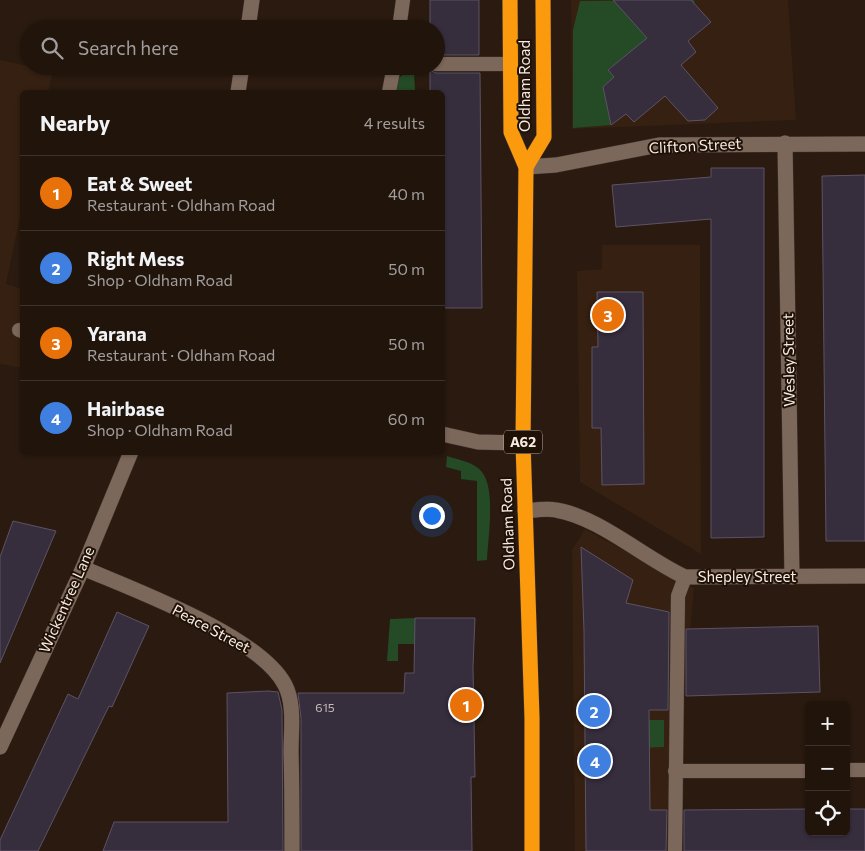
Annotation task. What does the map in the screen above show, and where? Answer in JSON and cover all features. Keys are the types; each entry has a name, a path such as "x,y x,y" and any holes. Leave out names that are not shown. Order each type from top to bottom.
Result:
{"highway":[{"name":"Oldham Road","path":"510,0 511,132 526,167 523,443 532,718 532,851"},
{"name":"Oldham Road","path":"526,167 544,137 543,0"}],"street":[{"path":"249,20 252,0"},
{"path":"238,90 241,75"},
{"name":"Wesley Street","path":"785,143 792,577"},
{"name":"Clifton Street","path":"526,167 556,165 659,145 865,144"},
{"path":"445,435 478,442 523,443"},
{"name":"Wickentree Lane","path":"0,747 84,568 130,455"},
{"name":"Shepley Street","path":"526,511 555,510 583,517 660,565 685,577 865,576"},
{"name":"Peace Street","path":"84,568 204,622 245,645 272,666 285,685 291,708 292,851"}],"lane":[{"path":"400,20 403,0"},
{"path":"445,64 509,64"},
{"path":"389,90 392,75"},
{"path":"674,851 678,596 685,577"},
{"path":"675,771 805,770"},
{"path":"850,770 865,770"}],"shaded area":[{"path":"571,0 788,0 796,120 572,129"},
{"path":"0,60 20,64 20,75 52,75 48,90 20,90 20,218 6,284 20,288 20,368 0,364"},
{"path":"602,245 700,245 701,554 580,482 577,271 602,269"},
{"path":"585,529 694,588 670,851 575,851 572,550"}],"green space":[{"path":"694,0 695,4 669,26 655,9 636,25 652,45 622,69 617,63 608,69 614,77 603,87 611,125 573,128 573,30 580,1"},
{"path":"403,75 414,75 415,90 395,90 397,79"},
{"path":"447,456 475,466 482,472 486,480 490,502 487,560 477,561 477,481 461,479 461,471 446,467"},
{"path":"415,618 415,632 420,644 398,644 398,661 387,661 390,619"},
{"path":"637,720 664,720 664,747 640,748"}],"building":[{"path":"430,0 479,0 479,55 445,55 445,20 430,20"},
{"path":"613,0 691,0 711,22 688,41 696,52 681,65 718,108 705,120 688,121 665,96 634,122 626,114 611,125 603,87 614,77 608,70 647,38"},
{"path":"480,73 482,308 445,308 445,90 430,90 430,75"},
{"path":"711,168 764,168 764,537 711,538 711,219 616,227 612,185 711,177"},
{"path":"865,175 865,541 826,541 822,176"},
{"path":"597,292 643,292 644,484 602,485 601,428 592,428 592,347 598,347"},
{"path":"13,521 56,531 0,663 0,557"},
{"path":"581,547 633,580 626,603 669,612 668,710 649,710 650,810 667,810 666,851 586,851 584,631"},
{"path":"117,612 149,626 112,707 109,706 38,851 0,851 0,840 68,694 78,699"},
{"path":"415,618 475,618 473,667 475,777 471,777 472,851 301,851 301,718 298,693 404,693 405,673 414,673"},
{"path":"818,626 820,692 686,696 686,629"},
{"path":"278,692 282,710 283,851 103,851 114,822 228,822 227,693"},
{"path":"805,809 805,836 850,836 850,809 865,809 865,851 684,851 684,810"}],"place":[{"name":"Yarana","path":"608,315"},
{"name":"Eat & Sweet","path":"466,705"},
{"name":"Right Mess","path":"594,711"},
{"name":"Hairbase","path":"595,761"}]}
